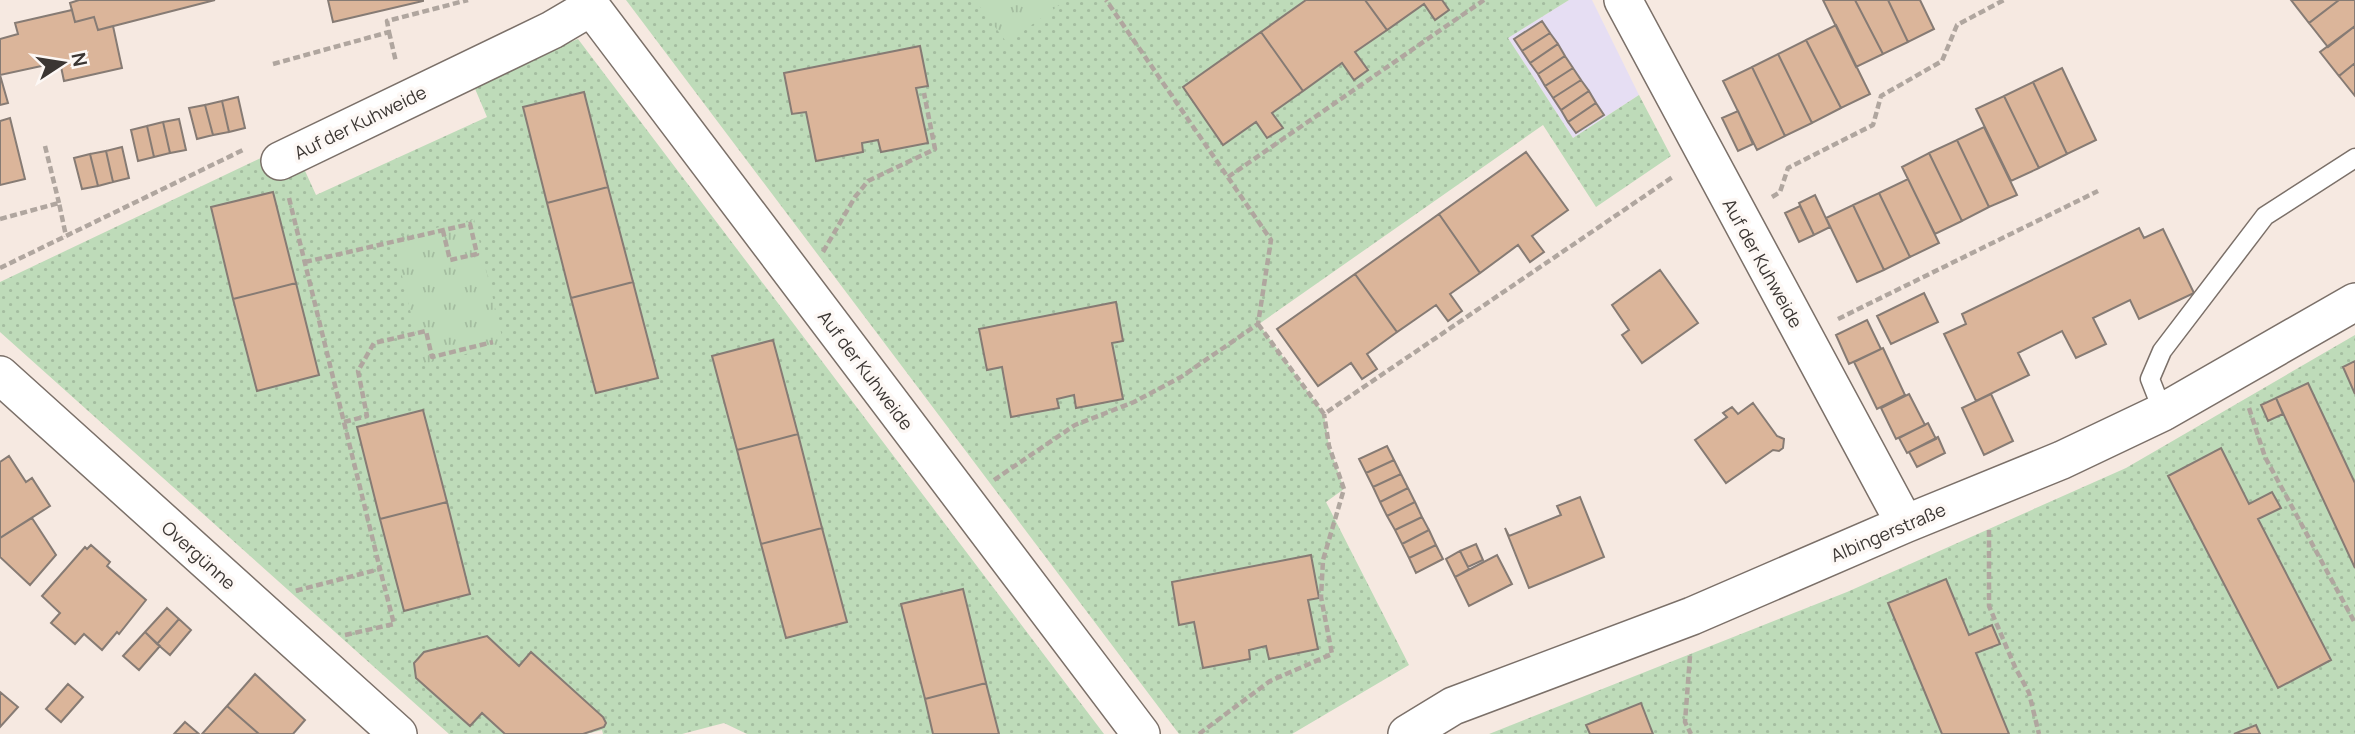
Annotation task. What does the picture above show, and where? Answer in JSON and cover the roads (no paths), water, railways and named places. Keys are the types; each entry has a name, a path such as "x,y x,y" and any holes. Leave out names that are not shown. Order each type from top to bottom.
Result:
{"street":[{"name":"Auf der Kuhweide","path":"1623,0 1905,524"},
{"name":"Auf der Kuhweide","path":"280,161 552,30 588,3 1141,734"},
{"name":"Albingerstraße","path":"1407,734 1453,706 1692,616 2062,460 2163,412 2355,302"},
{"name":"Overgünne","path":"0,375 398,734"}],"lane":[{"path":"2163,412 2150,379 2162,351 2265,216 2355,158"}]}
